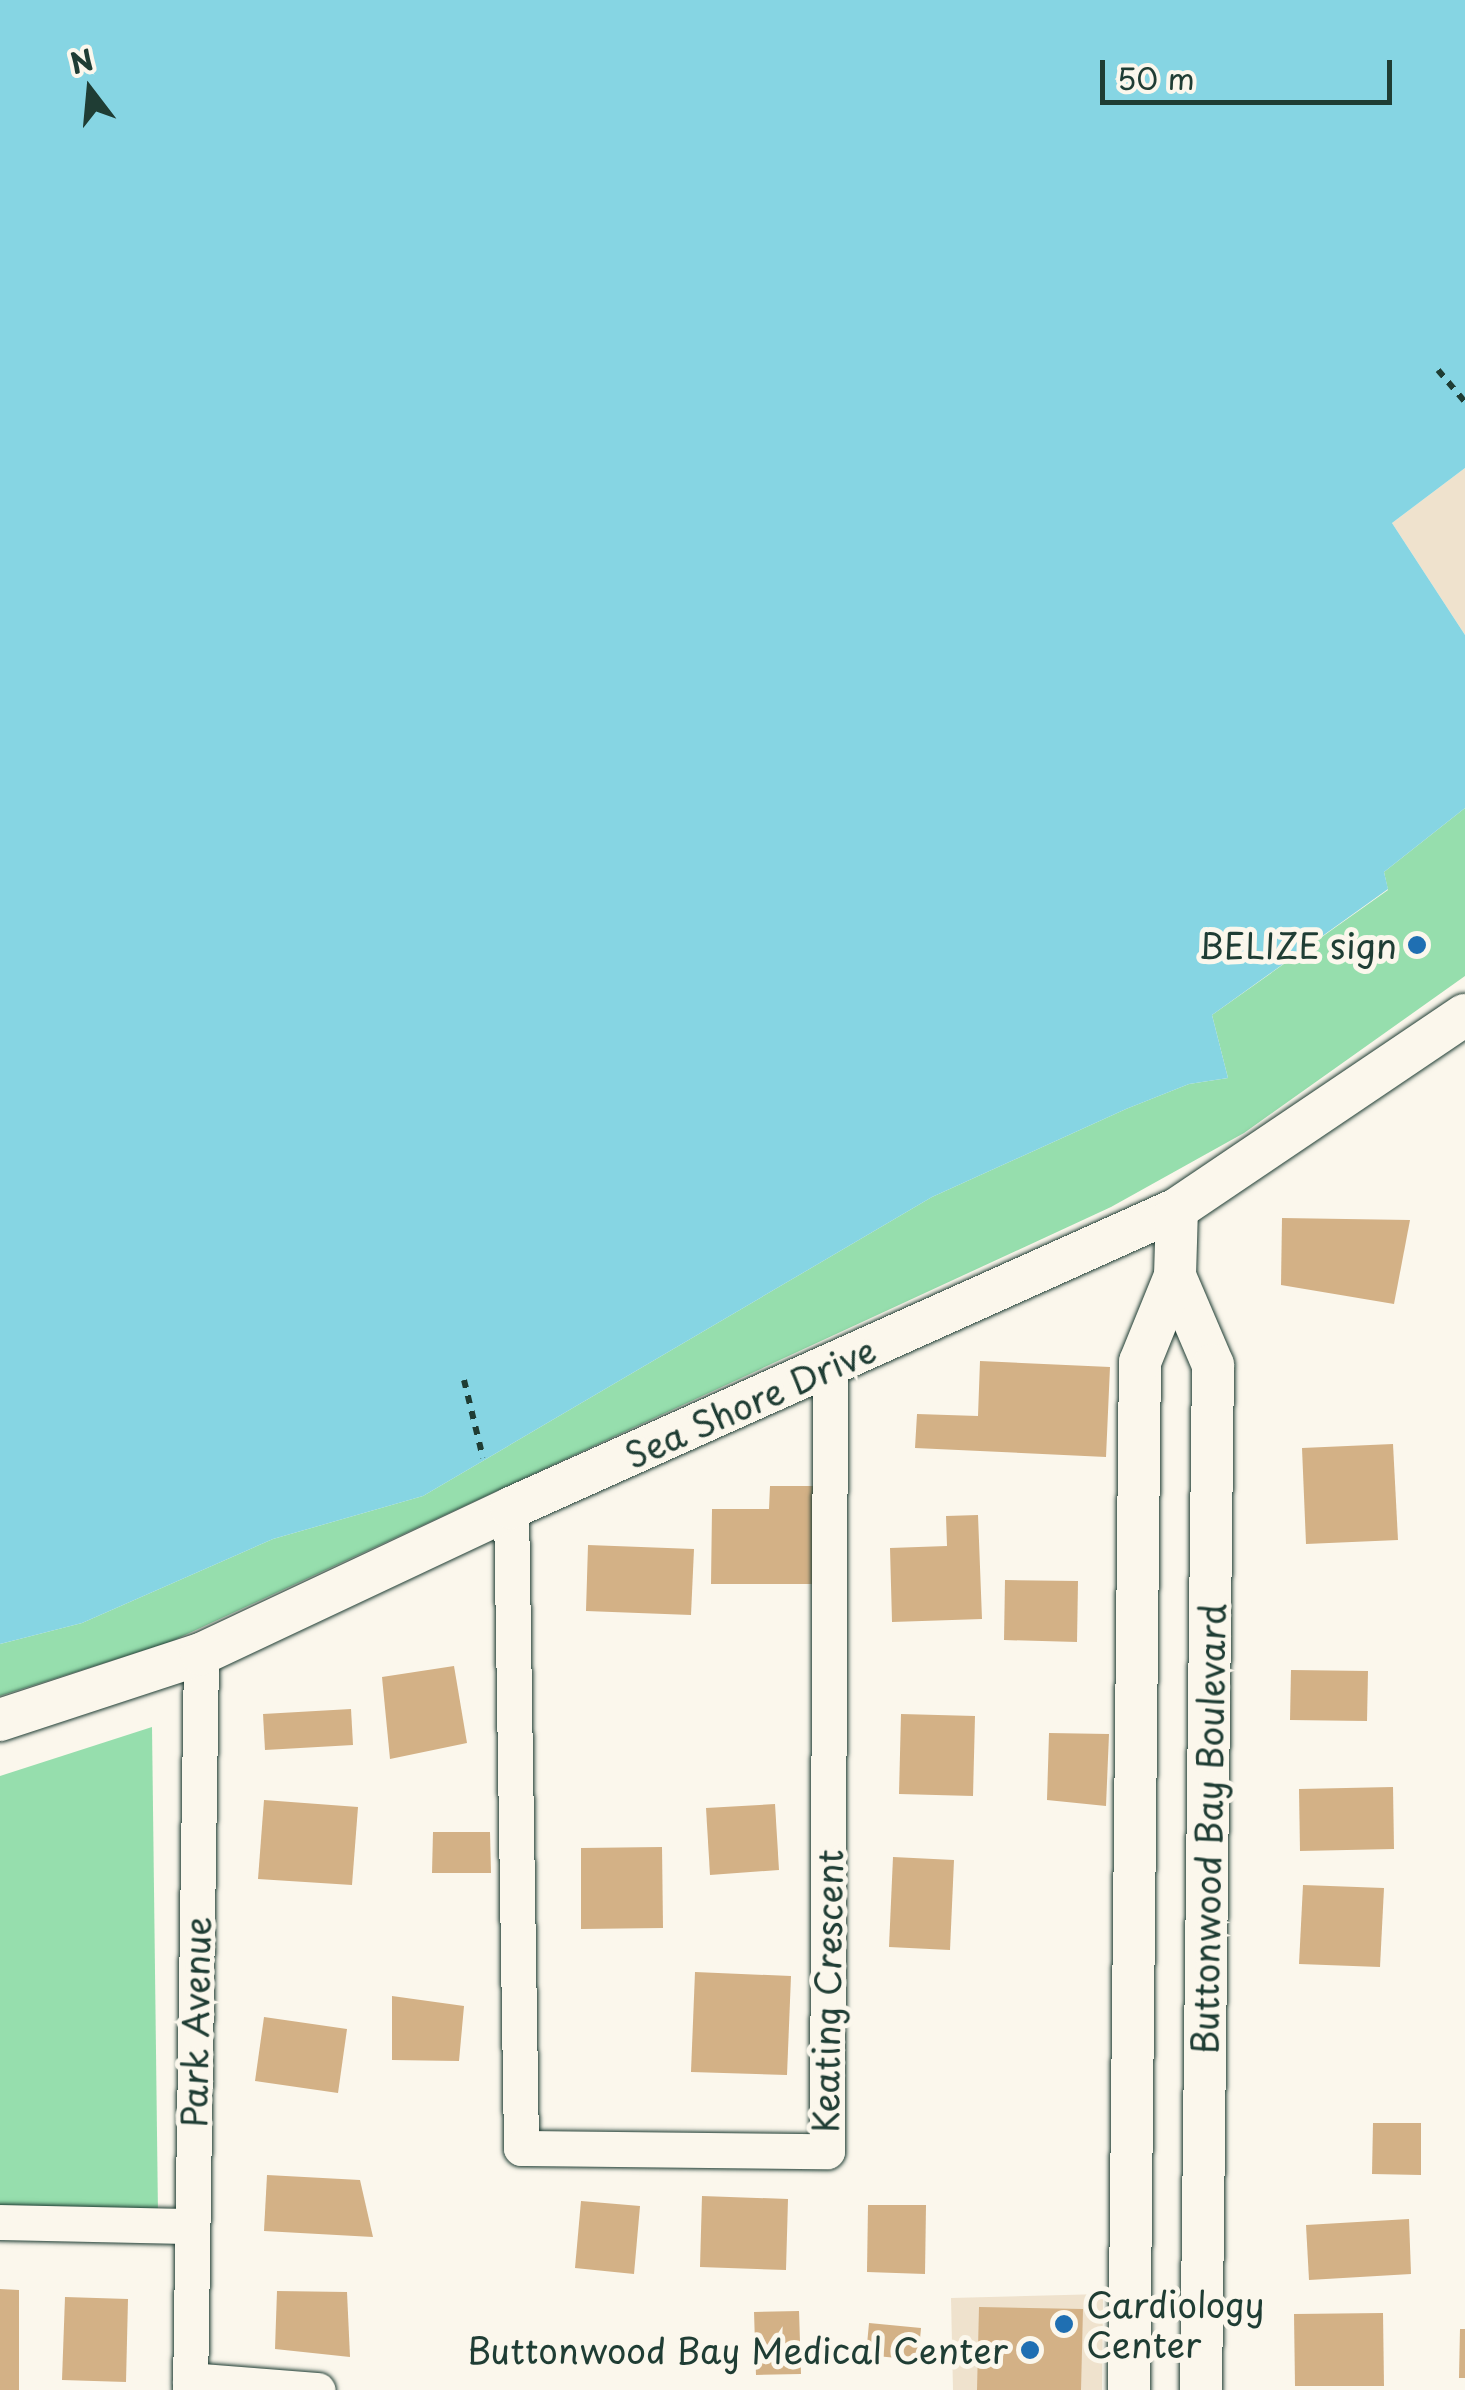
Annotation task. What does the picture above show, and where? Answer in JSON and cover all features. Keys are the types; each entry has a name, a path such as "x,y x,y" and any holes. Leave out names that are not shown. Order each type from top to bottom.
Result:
{"street":[{"name":"Sea Shore Drive","path":"0,1720 201,1654 512,1508 1176,1209 1465,1015"},
{"name":"Buttonwood Bay Boulevard","path":"1129,2390 1140,1362 1174,1276 1176,1209"},
{"name":"Buttonwood Bay Boulevard","path":"1174,1276 1213,1365 1201,2390"},
{"name":"Keating Crescent","path":"512,1508 521,2148 827,2151 830,1368"},
{"name":"Park Avenue","path":"190,2385 201,1654"},
{"path":"0,2222 192,2226"},
{"path":"190,2385 318,2390"}],"path":[{"path":"1438,370 1465,402"},
{"path":"464,1380 483,1458"}],"shaded area":[{"path":"1465,468 1465,635 1392,523"},
{"name":"Buttonwood Bay Medical Center","path":"1103,2294 1102,2390 953,2390 951,2298"}],"green space":[{"path":"1465,808 1465,976 1244,1133 1111,1207 170,1642 0,1696 0,1644 82,1623 273,1539 423,1496 932,1197 1126,1109 1189,1084 1228,1078 1212,1015 1388,890 1384,872"},
{"path":"152,1727 158,2215 0,2207 0,1776"}],"water":[{"path":"0,0 1465,0 1465,468 1392,523 1465,635 1465,808 1384,872 1388,889 1212,1015 1228,1078 1189,1084 1126,1109 932,1197 423,1496 273,1539 82,1623 0,1644"}],"building":[{"path":"1282,1218 1410,1220 1394,1304 1281,1285"},
{"path":"980,1361 1110,1367 1106,1457 915,1448 917,1414 978,1416"},
{"path":"1393,1444 1398,1540 1306,1544 1302,1448"},
{"path":"770,1486 818,1486 817,1584 711,1584 712,1509 769,1509"},
{"path":"978,1515 982,1619 892,1622 890,1548 947,1546 946,1516"},
{"path":"588,1545 694,1549 691,1615 586,1611"},
{"path":"1005,1580 1078,1581 1077,1642 1004,1640"},
{"path":"454,1666 467,1743 390,1759 382,1677"},
{"path":"1291,1670 1368,1671 1367,1721 1290,1720"},
{"path":"351,1709 353,1745 265,1750 263,1714"},
{"path":"901,1714 975,1716 973,1796 899,1794"},
{"path":"1049,1733 1109,1734 1106,1806 1047,1800"},
{"path":"1393,1787 1394,1849 1300,1851 1299,1789"},
{"path":"264,1800 358,1807 352,1885 258,1879"},
{"path":"775,1804 779,1870 710,1875 706,1808"},
{"path":"433,1832 490,1832 491,1873 432,1873"},
{"path":"662,1847 663,1928 581,1929 581,1848"},
{"path":"893,1857 954,1860 950,1950 889,1947"},
{"path":"1303,1885 1384,1888 1380,1967 1299,1964"},
{"path":"695,1972 791,1976 787,2075 691,2072"},
{"path":"392,1996 464,2006 459,2061 392,2060"},
{"path":"264,2017 347,2029 338,2093 255,2081"},
{"path":"1373,2123 1421,2123 1421,2175 1372,2174"},
{"path":"267,2175 360,2180 373,2237 264,2231"},
{"path":"702,2196 788,2199 786,2270 700,2267"},
{"path":"581,2201 640,2206 634,2274 575,2268"},
{"path":"868,2205 926,2205 925,2274 867,2272"},
{"path":"1409,2219 1411,2274 1309,2280 1306,2225"},
{"path":"0,2289 19,2290 19,2390 0,2390"},
{"path":"277,2291 347,2292 350,2357 275,2349"},
{"path":"65,2297 128,2299 126,2382 62,2380"},
{"name":"Buttonwood Bay Medical Center","path":"979,2307 1083,2309 1081,2390 977,2390"},
{"path":"799,2311 801,2374 756,2375 754,2312"},
{"path":"1383,2313 1384,2386 1295,2386 1294,2314"},
{"path":"869,2323 921,2328 918,2360 866,2355"},
{"path":"1460,2329 1465,2329 1465,2378 1459,2378"}],"place":[{"name":"BELIZE sign","path":"1417,945"},
{"name":"Cardiology Center","path":"1064,2324"},
{"name":"Buttonwood Bay Medical Center","path":"1030,2350"}]}
